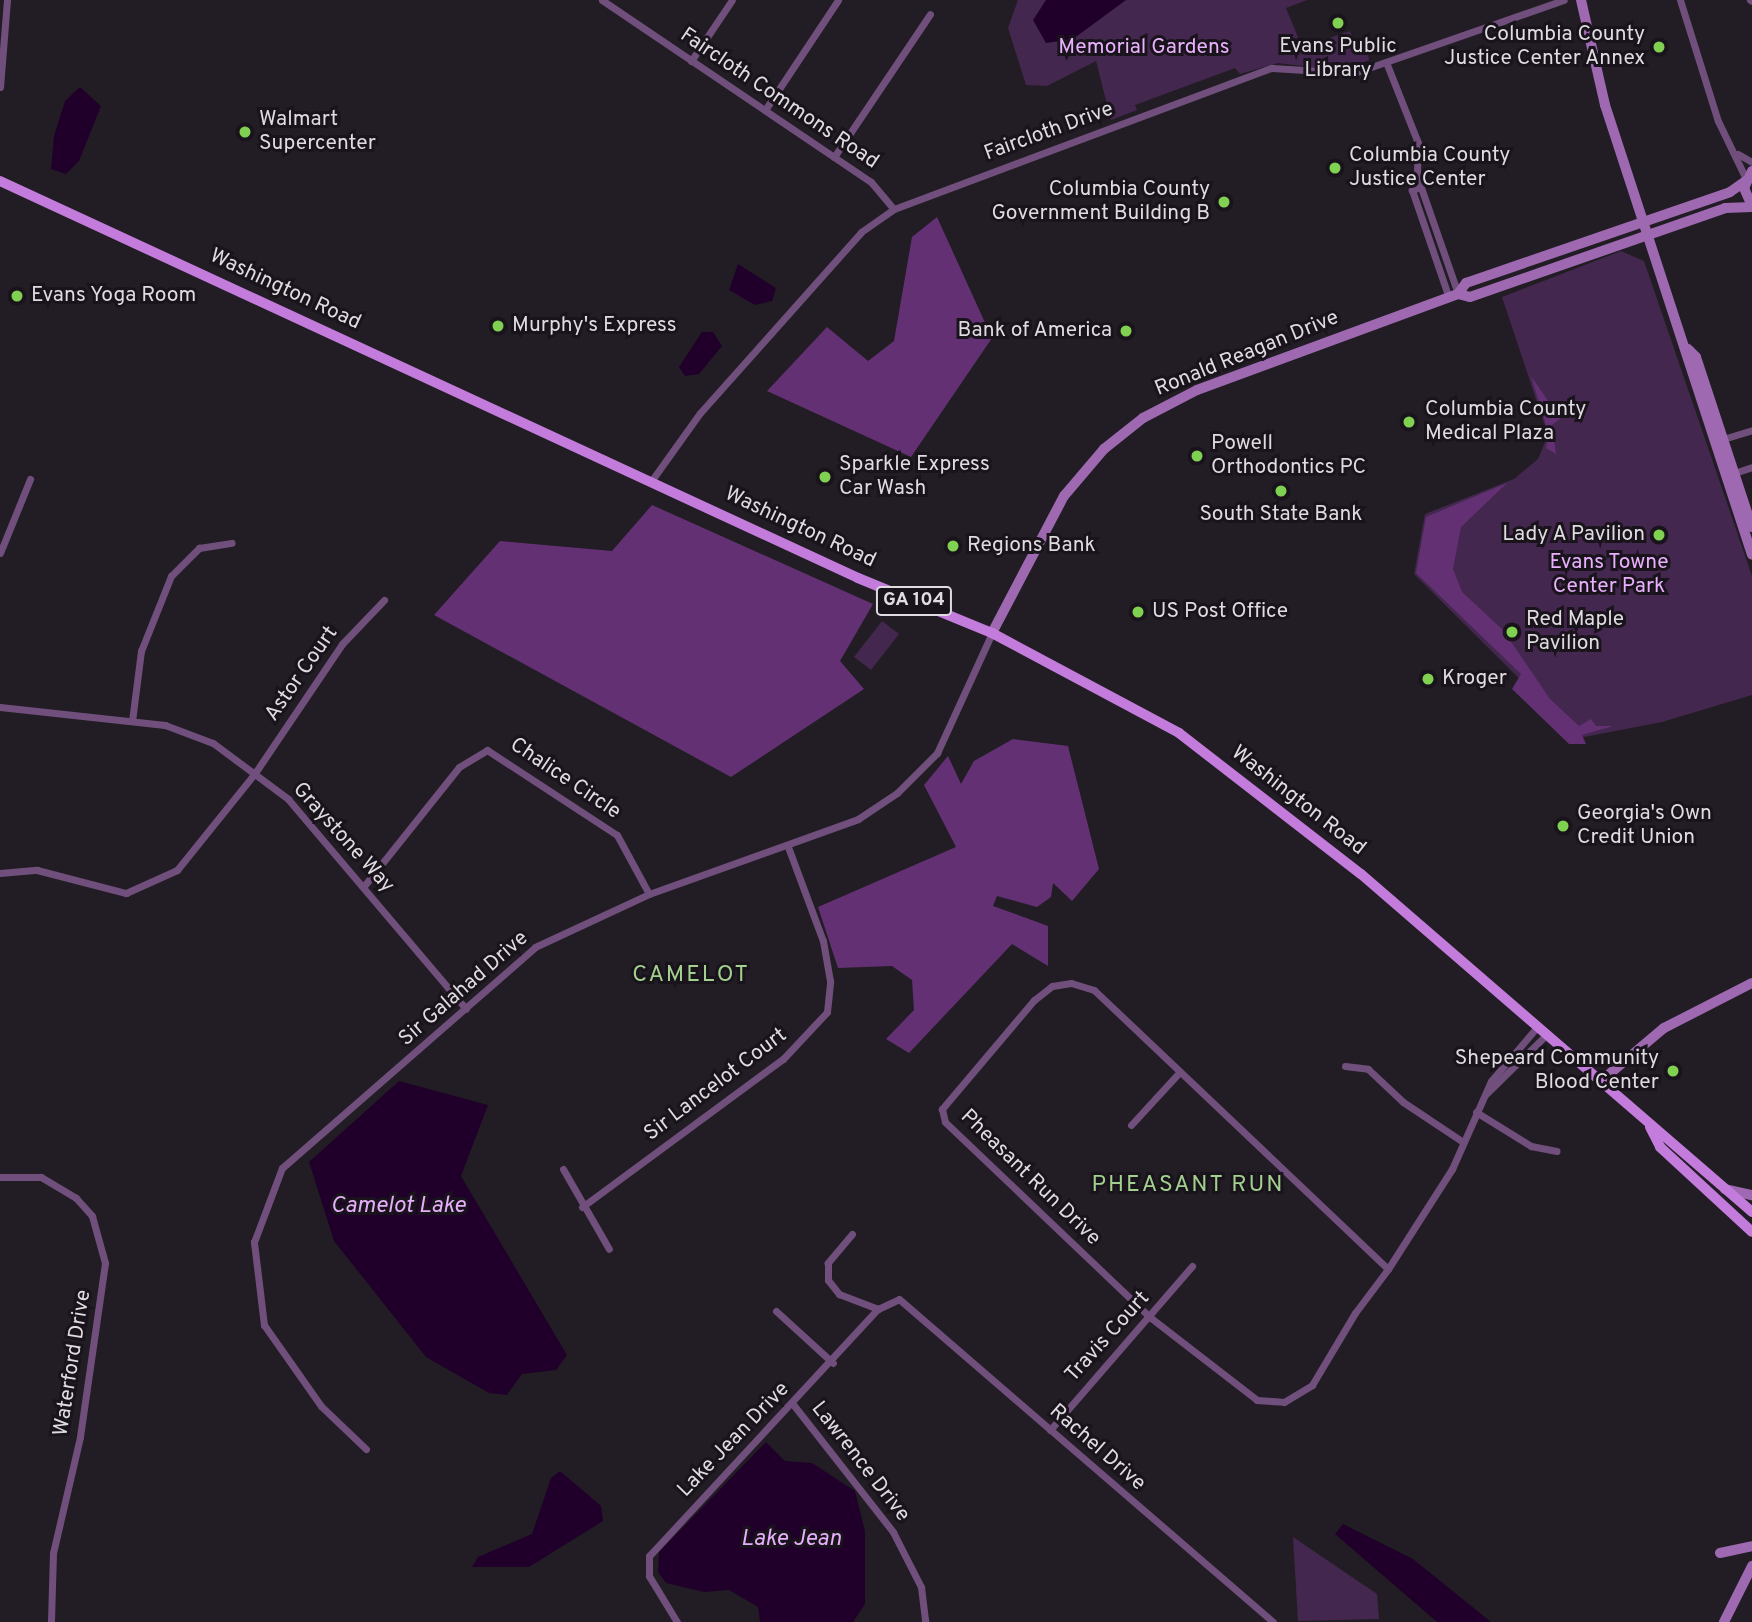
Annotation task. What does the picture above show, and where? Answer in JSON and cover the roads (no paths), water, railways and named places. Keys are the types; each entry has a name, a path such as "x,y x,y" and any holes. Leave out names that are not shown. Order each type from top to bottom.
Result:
{"main road":[{"name":"Washington Road","path":"0,181 652,480 858,578 992,633 1179,733 1361,874 1752,1212"},
{"name":"Washington Road","path":"1648,1121 1660,1147 1752,1232"}],"street":[{"path":"0,87 7,0"},
{"name":"Faircloth Commons Road","path":"603,0 880,190 894,209"},
{"path":"615,8 621,0"},
{"path":"691,61 732,0"},
{"path":"765,110 838,0"},
{"name":"Faircloth Drive","path":"652,480 700,413 862,232 894,209 1272,68 1332,75 1386,62 1564,0"},
{"path":"1581,0 1605,104 1730,474 1752,555"},
{"path":"1680,0 1718,121 1748,177"},
{"path":"834,157 930,14"},
{"path":"1386,62 1420,148 1416,188 1454,296"},
{"path":"1737,153 1752,162"},
{"name":"Ronald Reagan Drive","path":"992,633 1064,496 1143,418 1197,390 1454,296 1470,296 1650,231 1725,208 1752,207 1748,177 1646,220 1466,283 1454,296"},
{"path":"1719,441 1752,430"},
{"path":"1730,474 1752,467"},
{"path":"1730,474 1752,527"},
{"path":"0,554 30,479"},
{"path":"132,721 141,651 170,576 199,548 232,543"},
{"name":"Astor Court","path":"0,873 37,870 126,893 157,885 177,870 255,773 342,644 384,600"},
{"name":"Sir Galahad Drive","path":"366,1448 321,1406 264,1325 254,1242 282,1168 535,947 649,894 788,847 858,819 937,753 992,633"},
{"name":"Graystone Way","path":"0,707 132,721 197,735 255,773 288,799 466,1009"},
{"name":"Chalice Circle","path":"364,886 459,767 487,750 617,835 649,894"},
{"name":"Sir Lancelot Court","path":"582,1207 783,1059 827,1012 830,981 823,941 788,847"},
{"name":"Pheasant Run Drive","path":"1388,1269 1177,1075 1094,990 1071,983 1052,986 1034,1000 942,1109 945,1122 1151,1318 1257,1401 1284,1402 1312,1385 1388,1269 1463,1142 1486,1094 1538,1026"},
{"path":"1601,1081 1664,1028 1752,983"},
{"name":"Pheasant Run Drive","path":"1486,1094 1547,1034"},
{"path":"1345,1066 1368,1069 1403,1102 1463,1142"},
{"path":"1131,1125 1177,1075"},
{"path":"1476,1112 1531,1146 1557,1151"},
{"path":"563,1169 582,1207 609,1248"},
{"name":"Waterford Drive","path":"0,1177 41,1177 76,1198 92,1216 105,1263 80,1437 53,1553 51,1622"},
{"path":"1723,1188 1752,1195"},
{"path":"852,1234 828,1263 828,1280 839,1294 878,1309"},
{"name":"Travis Court","path":"1050,1430 1151,1318 1192,1266"},
{"name":"Lake Jean Drive","path":"677,1622 649,1576 649,1556 832,1363 878,1309 899,1299"},
{"name":"Rachel Drive","path":"899,1299 1273,1622"},
{"path":"776,1311 832,1363"},
{"name":"Lawrence Drive","path":"792,1403 893,1532 921,1587 925,1622"},
{"path":"1720,1553 1752,1546"},
{"path":"1724,1622 1752,1566"}],"water":[{"path":"1046,0 1126,0 1073,39 1046,43 1033,20"},
{"path":"80,87 101,106 79,161 66,174 51,169 54,136 65,101"},
{"path":"738,264 776,288 772,301 755,305 729,290"},
{"path":"702,332 713,332 722,346 699,374 685,376 679,367"},
{"name":"Camelot Lake","path":"399,1081 488,1105 461,1176 567,1355 556,1370 522,1374 507,1395 489,1393 426,1357 334,1241 309,1162"},
{"name":"Lake Jean","path":"766,1442 785,1461 812,1463 855,1491 865,1531 865,1604 853,1622 760,1622 758,1607 729,1590 704,1592 666,1583 658,1572 659,1552"},
{"path":"560,1471 601,1506 603,1521 529,1567 472,1567 478,1557 532,1534 551,1478"},
{"path":"1343,1524 1413,1559 1491,1622 1437,1622 1335,1534"}],"place":[{"name":"Evans Public Library","path":"1338,23"},
{"name":"Columbia County Justice Center Annex","path":"1659,47"},
{"name":"Walmart Supercenter","path":"245,132"},
{"name":"Columbia County Justice Center","path":"1335,168"},
{"name":"Columbia County Government Building B","path":"1224,202"},
{"name":"Evans Yoga Room","path":"17,296"},
{"name":"Murphy's Express","path":"498,326"},
{"name":"Bank of America","path":"1126,331"},
{"name":"Columbia County Medical Plaza","path":"1409,422"},
{"name":"Powell Orthodontics PC","path":"1197,456"},
{"name":"Sparkle Express Car Wash","path":"825,477"},
{"name":"South State Bank","path":"1281,491"},
{"name":"Lady A Pavilion","path":"1659,535"},
{"name":"Regions Bank","path":"953,546"},
{"name":"US Post Office","path":"1138,612"},
{"name":"Red Maple Pavilion","path":"1512,632"},
{"name":"Kroger","path":"1428,679"},
{"name":"Georgia's Own Credit Union","path":"1563,826"},
{"name":"Shepeard Community Blood Center","path":"1673,1071"}],"district":[{"name":"CAMELOT","path":"691,976"},
{"name":"PHEASANT RUN","path":"1188,1186"}],"park label":[{"name":"Memorial Gardens","path":"1144,48"},
{"name":"Evans Towne Center Park","path":"1609,575"}]}
